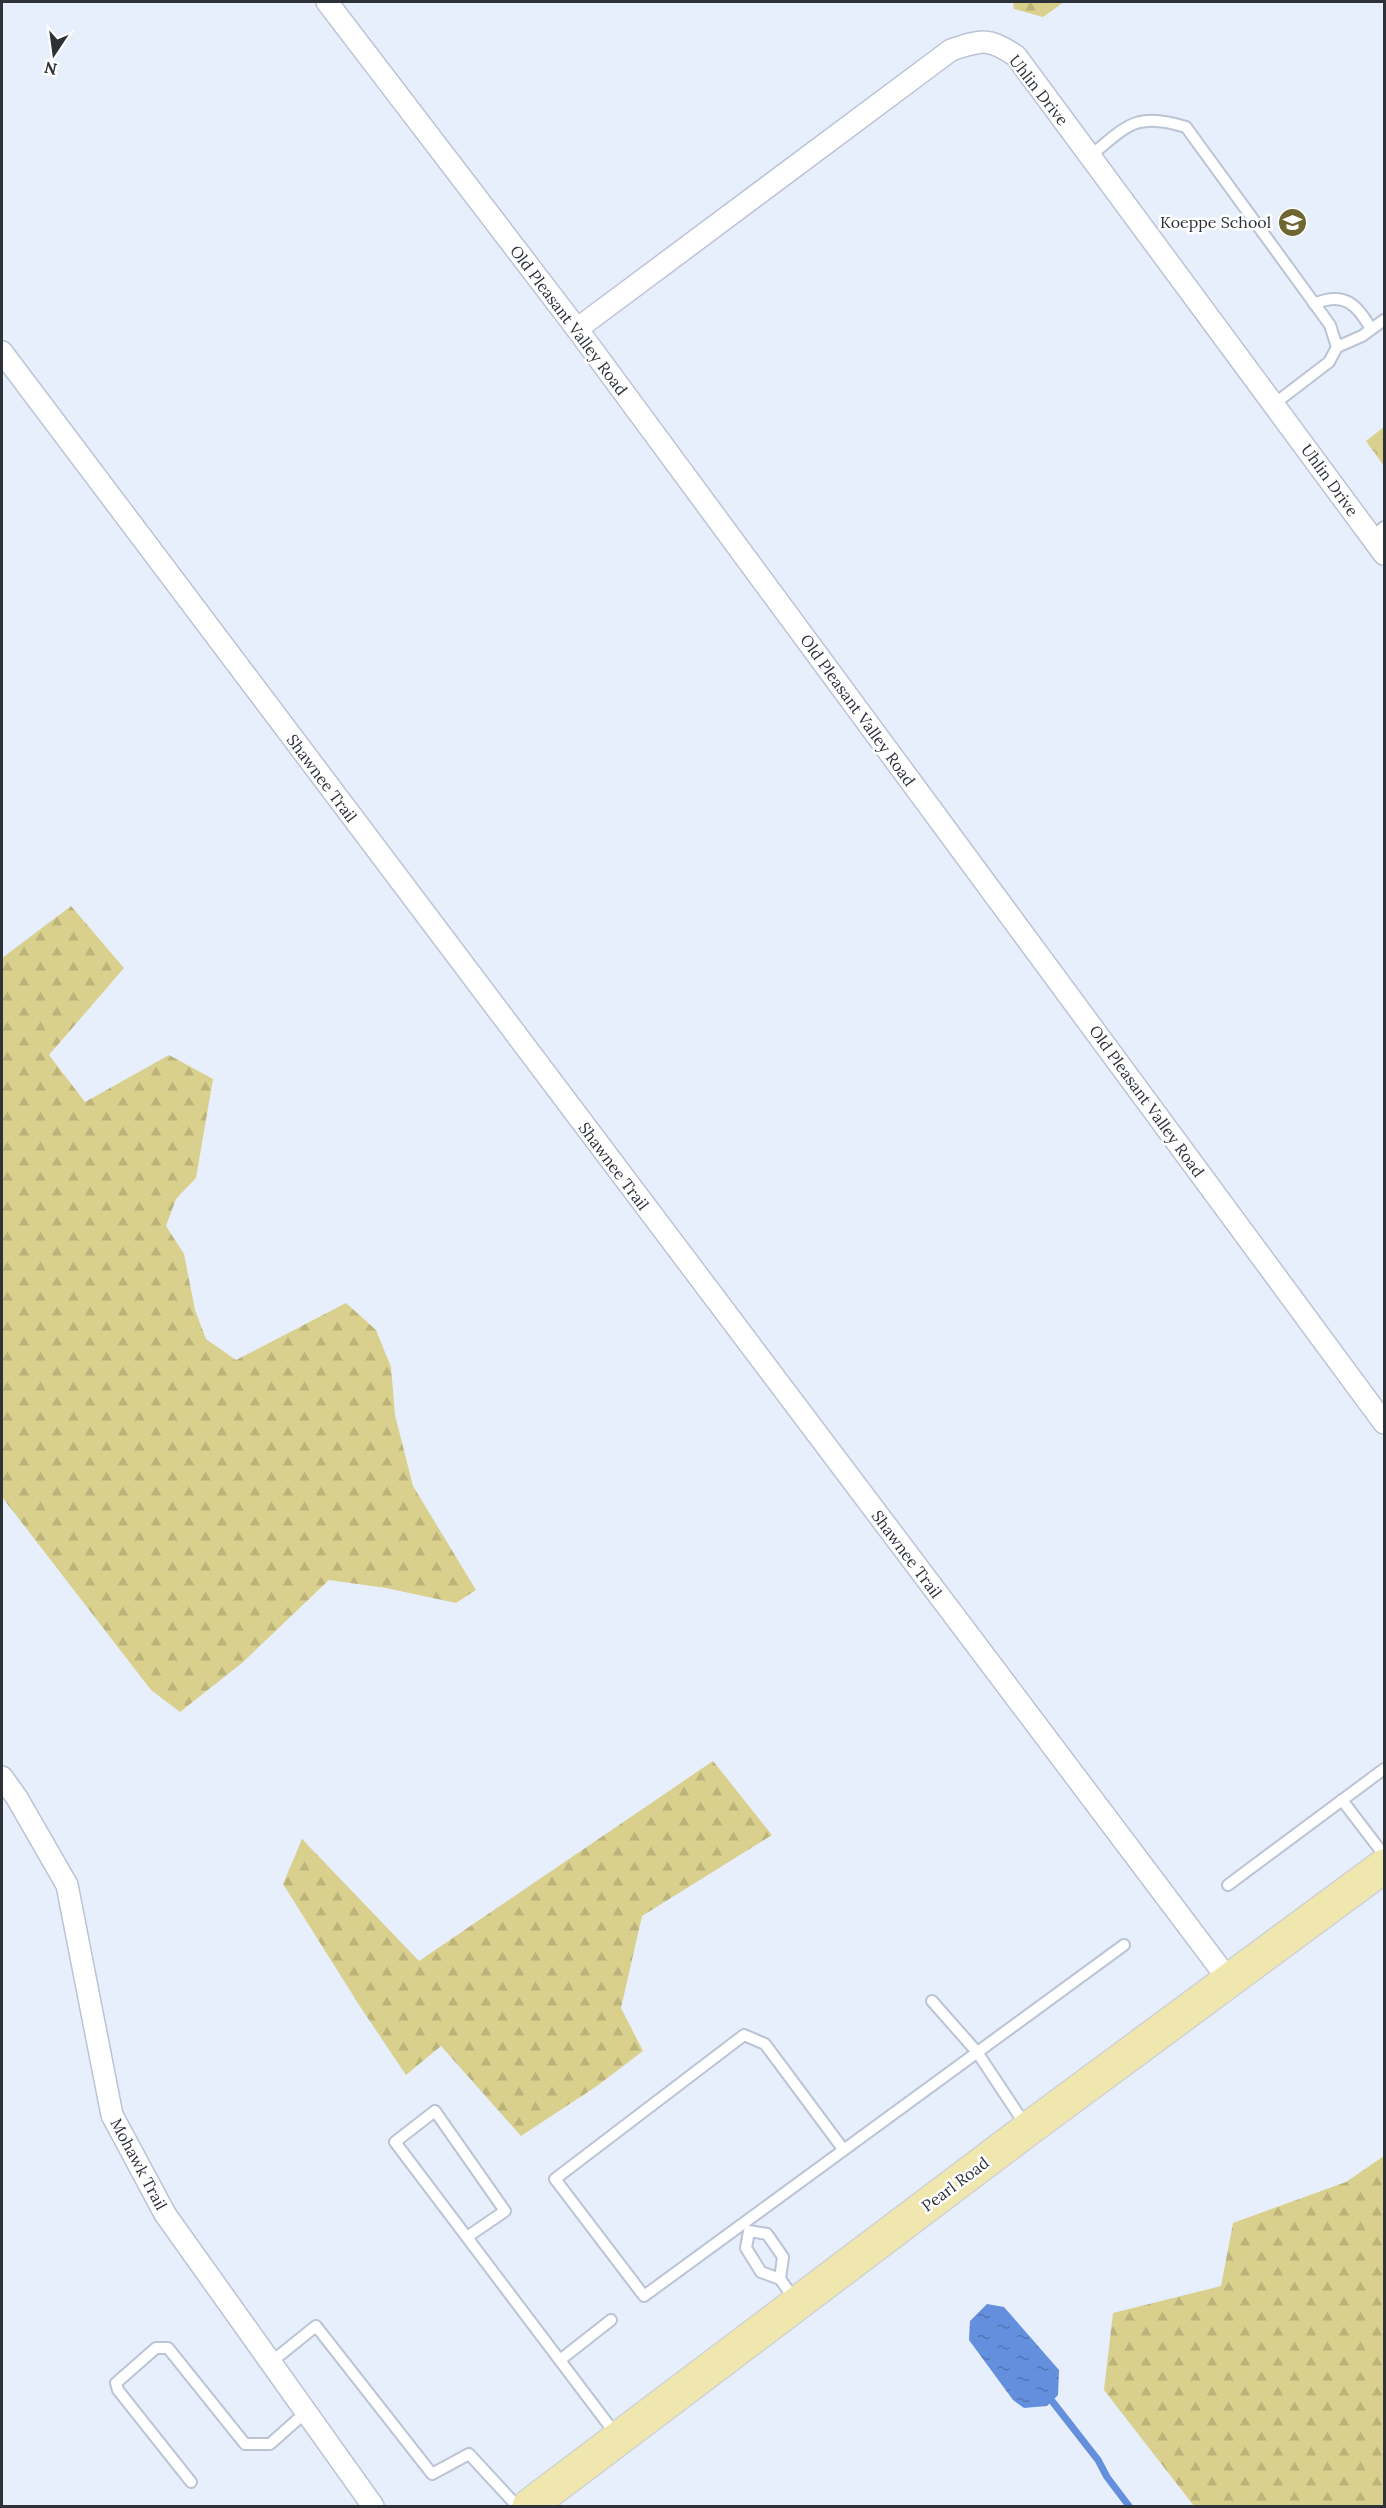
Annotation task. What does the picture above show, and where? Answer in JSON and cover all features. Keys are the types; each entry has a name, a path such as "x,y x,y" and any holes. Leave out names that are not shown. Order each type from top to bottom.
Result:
{"main road":[{"name":"Pearl Road","path":"529,2506 619,2439 789,2291 1028,2129 1384,1866"}],"street":[{"name":"Old Pleasant Valley Road","path":"327,2 577,329 1384,1423"},
{"name":"Uhlin Drive","path":"577,329 951,50 975,42 997,43 1016,56 1274,404 1380,539"},
{"name":"Shawnee Trail","path":"2,352 1228,1980"},
{"name":"Mohawk Trail","path":"2,1778 17,1798 67,1885 112,2115 165,2214 373,2506"}],"lane":[{"path":"1090,156 1129,124 1150,119 1186,127 1330,325 1337,347"},
{"path":"1314,304 1328,298 1340,299 1354,305 1371,329"},
{"path":"1274,404 1329,362 1337,347 1384,320"},
{"path":"1228,1885 1384,1769"},
{"path":"1342,1800 1384,1855"},
{"path":"843,2149 765,2044 744,2035 555,2179 644,2296 746,2227 843,2149 1124,1945"},
{"path":"932,2001 977,2052 1028,2129"},
{"path":"467,2237 505,2211 435,2111 396,2142 467,2237 619,2439"},
{"path":"746,2227 746,2248 761,2272 789,2291"},
{"path":"746,2227 767,2234 783,2257 789,2291"},
{"path":"560,2360 611,2320"},
{"path":"270,2363 316,2326 432,2474 469,2454 517,2506"},
{"path":"190,2482 118,2390 116,2383 156,2348 168,2348 245,2444 270,2444 306,2412"}],"green space":[{"path":"1013,2 1064,2 1043,17 1014,9"},
{"path":"1384,427 1384,466 1366,441"},
{"path":"71,906 124,968 49,1055 85,1102 169,1055 213,1079 196,1178 176,1199 166,1226 184,1254 195,1310 206,1339 236,1360 346,1303 376,1330 391,1367 395,1415 413,1486 476,1590 456,1603 386,1588 329,1580 242,1663 180,1712 151,1690 2,1497 2,958"},
{"path":"713,1761 772,1835 642,1916 621,2008 643,2051 597,2086 521,2136 441,2046 406,2075 283,1884 302,1839 419,1961"},
{"path":"1384,2156 1384,2506 1194,2506 1104,2390 1113,2313 1221,2286 1233,2223 1346,2182"}],"water":[{"path":"987,2304 1004,2307 1059,2370 1058,2395 1047,2406 1024,2408 1013,2400 969,2340 970,2321"}],"waterway":[{"path":"1052,2401 1098,2460 1107,2477 1129,2506"}],"place":[{"name":"Koeppe School","path":"1292,222"}]}
